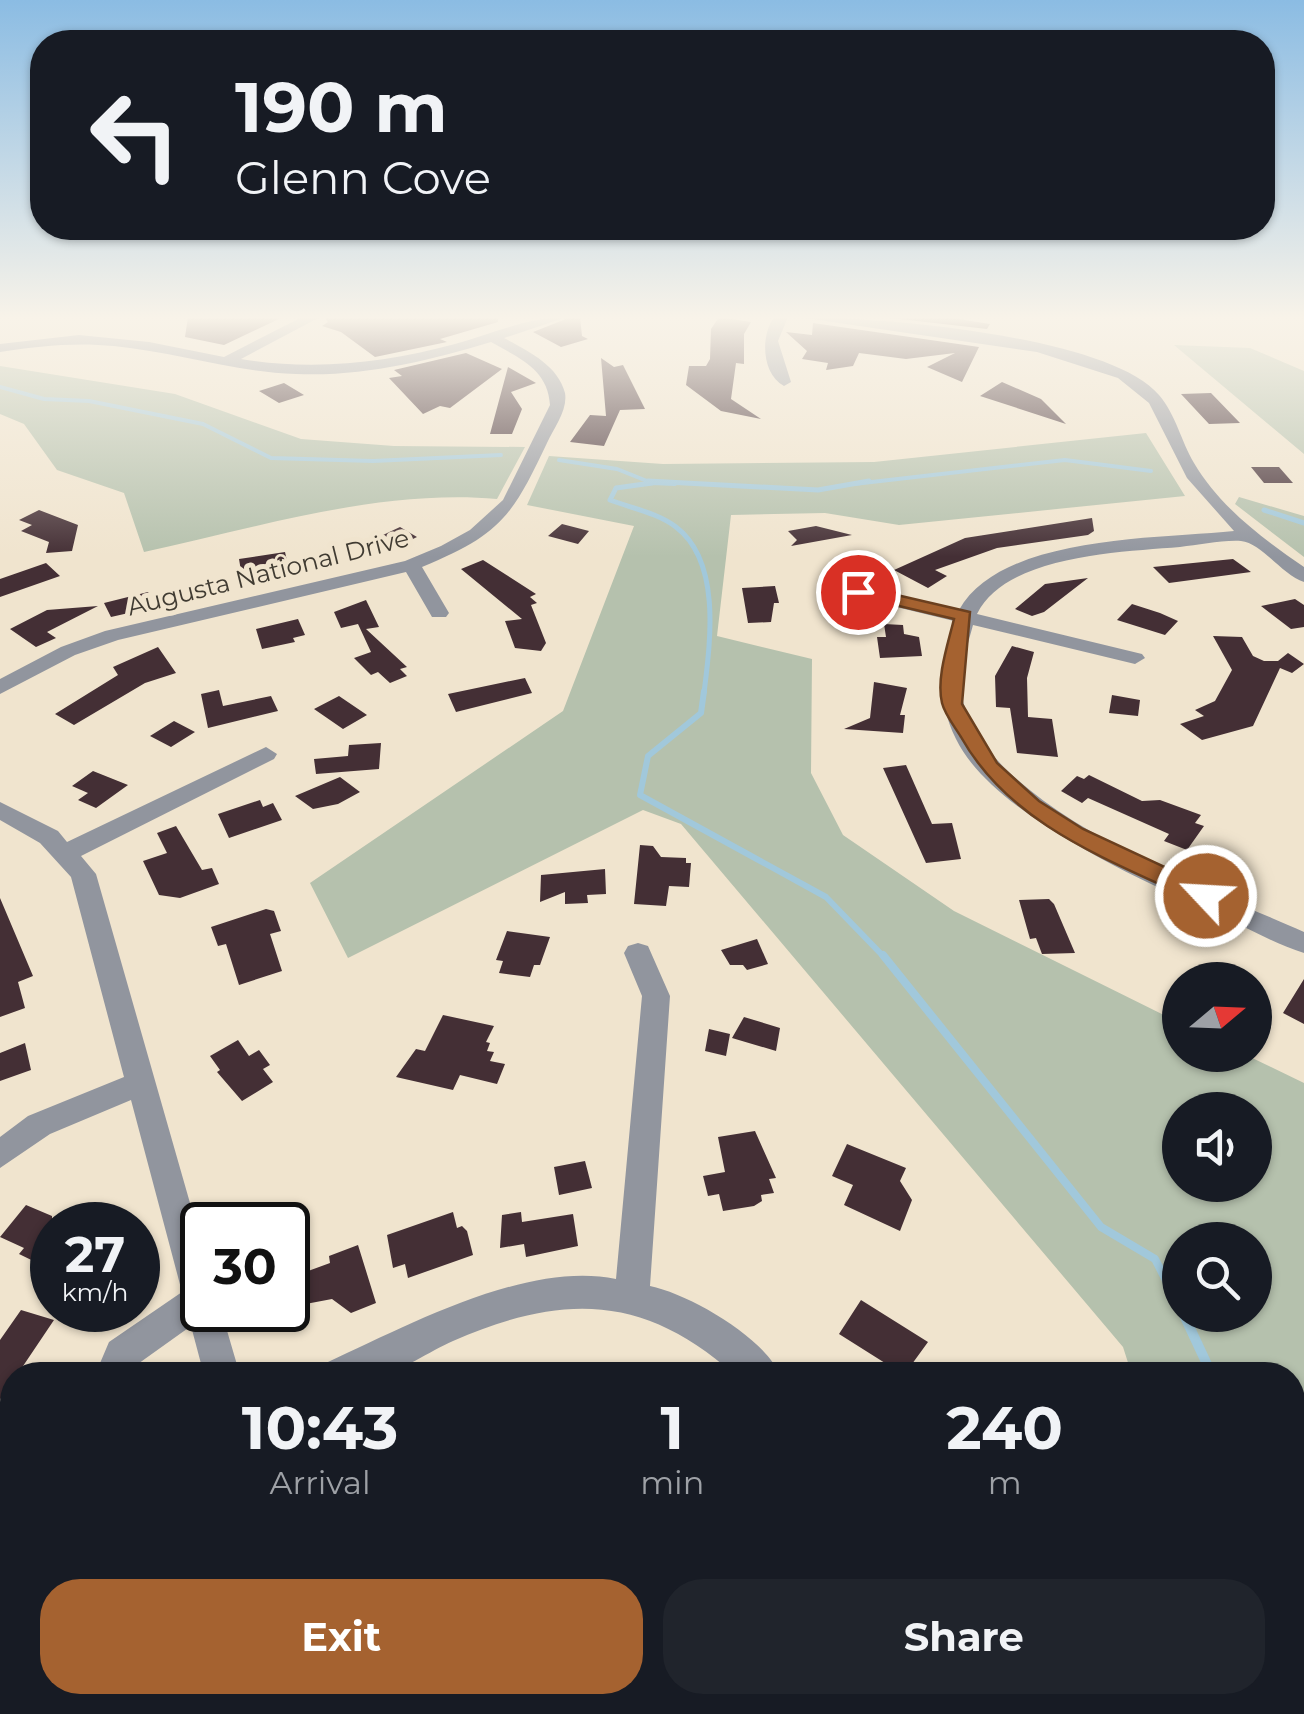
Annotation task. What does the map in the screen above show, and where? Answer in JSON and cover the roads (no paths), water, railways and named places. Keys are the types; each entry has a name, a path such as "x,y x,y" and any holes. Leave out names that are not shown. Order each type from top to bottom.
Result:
{"street":[{"name":"Augusta National Drive","path":"0,688 68,651 112,636 411,565 448,550 498,518 510,503 558,405 558,397"},
{"path":"1152,397 1199,484 1249,535 1304,576"},
{"path":"1249,535 1038,563 984,587 964,616 952,671 952,704 988,767 1031,806 1075,834 1304,943"},
{"path":"411,565 439,613"},
{"path":"858,592 1134,658"},
{"path":"67,852 266,754"},
{"path":"0,810 49,837 67,852 83,874 180,1230"},
{"path":"632,1293 656,996 638,953"},
{"path":"0,1156 39,1126 140,1082"},
{"path":"368,1362 465,1315 578,1292 632,1293 693,1322 745,1362"},
{"path":"119,1362 122,1354 180,1313"},
{"path":"209,1332 218,1362"}],"waterway":[{"path":"37,397 89,401 203,424 271,458 373,461 501,455"},
{"path":"559,460 617,469 652,483"},
{"path":"854,484 1065,460 1151,471"},
{"path":"648,481 818,490 869,481"},
{"path":"645,484 652,483"},
{"path":"652,483 675,484"},
{"path":"652,483 616,488 610,500 669,522 691,542 701,561 710,605 704,693"},
{"path":"1264,510 1304,523"},
{"path":"704,691 701,713 648,756 640,795 826,897 885,958"},
{"path":"883,955 1101,1227 1155,1259 1162,1273"},
{"path":"1192,1332 1206,1362"}]}
